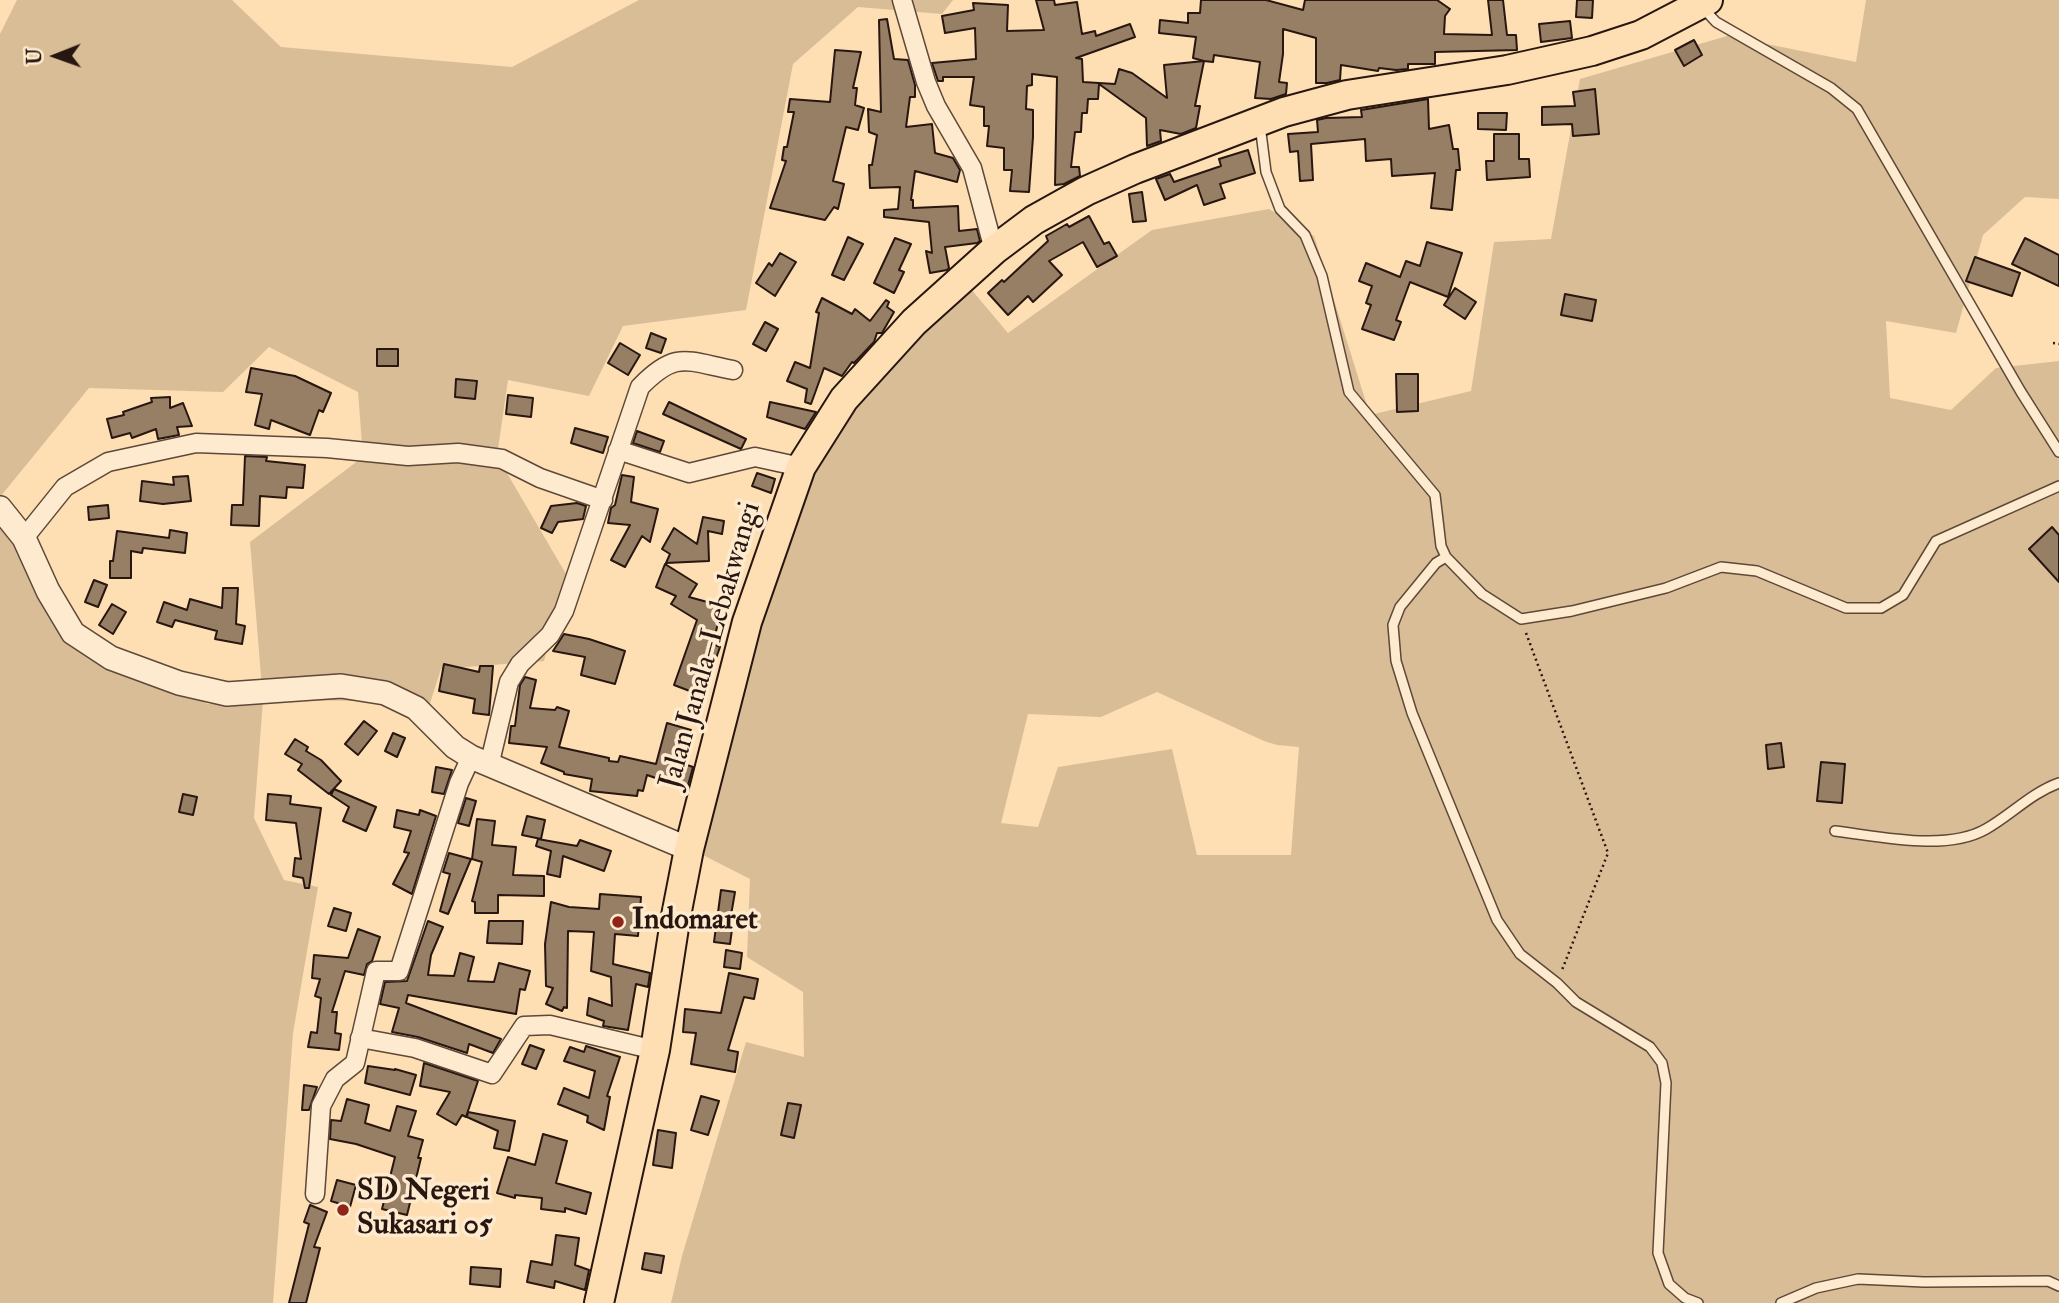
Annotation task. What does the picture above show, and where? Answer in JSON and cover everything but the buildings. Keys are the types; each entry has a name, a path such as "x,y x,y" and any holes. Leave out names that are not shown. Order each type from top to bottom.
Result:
{"main road":[{"name":"Jalan Janala–Lebakwangi","path":"599,1303 655,1050 689,849 747,622 801,467 844,399 915,322 994,250 1034,220 1086,191 1135,169 1284,112 1347,95 1507,70 1592,51 1641,35 1704,2"}],"street":[{"path":"902,0 926,82 936,106 972,168 994,250"},
{"path":"314,1195 321,1106 335,1079 355,1063 376,971 399,971 459,783 480,761 509,682 520,664 550,635 564,611 640,387 657,369 680,359 733,370"},
{"path":"24,538 65,487 108,463 196,443 327,448 408,456 458,453 491,457 603,500"},
{"path":"618,450 689,473 755,457 801,467"},
{"path":"0,508 24,538 48,591 74,633 111,658 179,684 227,694 341,686 385,693 416,708 455,747 480,761 689,849"},
{"path":"360,1038 415,1048 492,1074 524,1026 550,1025 655,1050"}],"lane":[{"path":"1704,2 1716,22 1831,88 1857,109 2021,392 2059,452"},
{"path":"1260,123 1266,172 1280,209 1305,235 1322,276 1349,392 1434,495 1441,546 1446,556 1482,594 1521,619 1572,611 1666,589 1721,567 1757,571 1846,608 1881,608 1903,594 1936,541 2059,486"},
{"path":"1446,556 1436,562 1400,607 1393,625 1396,662 1412,713 1497,920 1520,954 1558,983 1576,1002 1650,1047 1662,1063 1666,1083 1658,1253 1669,1284 1685,1298 1698,1303"},
{"path":"1835,831 1929,841 1966,837 1985,830 2042,789 2059,783"},
{"path":"1781,1303 1816,1288 1858,1279 1924,1282 2048,1281 2059,1286"}],"path":[{"path":"2053,343 2059,344"},
{"path":"1521,619 1608,853 1558,983"}],"shaded area":[{"path":"17,0 232,0 281,47 512,67 639,0 953,0 942,14 858,7 793,64 746,310 623,326 589,396 508,380 497,456 566,574 544,661 441,669 424,722 376,701 263,700 250,542 363,457 358,392 269,347 223,392 89,388 0,497 0,34"},
{"path":"1866,0 2059,0 2059,199 2025,197 1983,235 1956,333 1886,321 1890,398 1951,410 1996,368 2059,361 2059,1303 671,1303 682,1256 746,1042 804,1057 803,992 747,957 750,879 691,849 808,466 881,365 965,282 1008,333 1152,230 1269,209 1314,236 1370,415 1471,391 1494,242 1551,239 1580,79 1727,36 1856,62","holes":["1157,692 1264,741 1299,747 1291,855 1197,855 1172,749 1058,767 1038,827 1001,823 1028,714 1101,717"]},
{"path":"0,515 84,646 208,704 263,700 254,818 284,880 318,887 293,1033 273,1303 0,1303"}],"place":[{"name":"Indomaret","path":"618,922"},
{"name":"SD Negeri Sukasari 05","path":"343,1210"}]}
